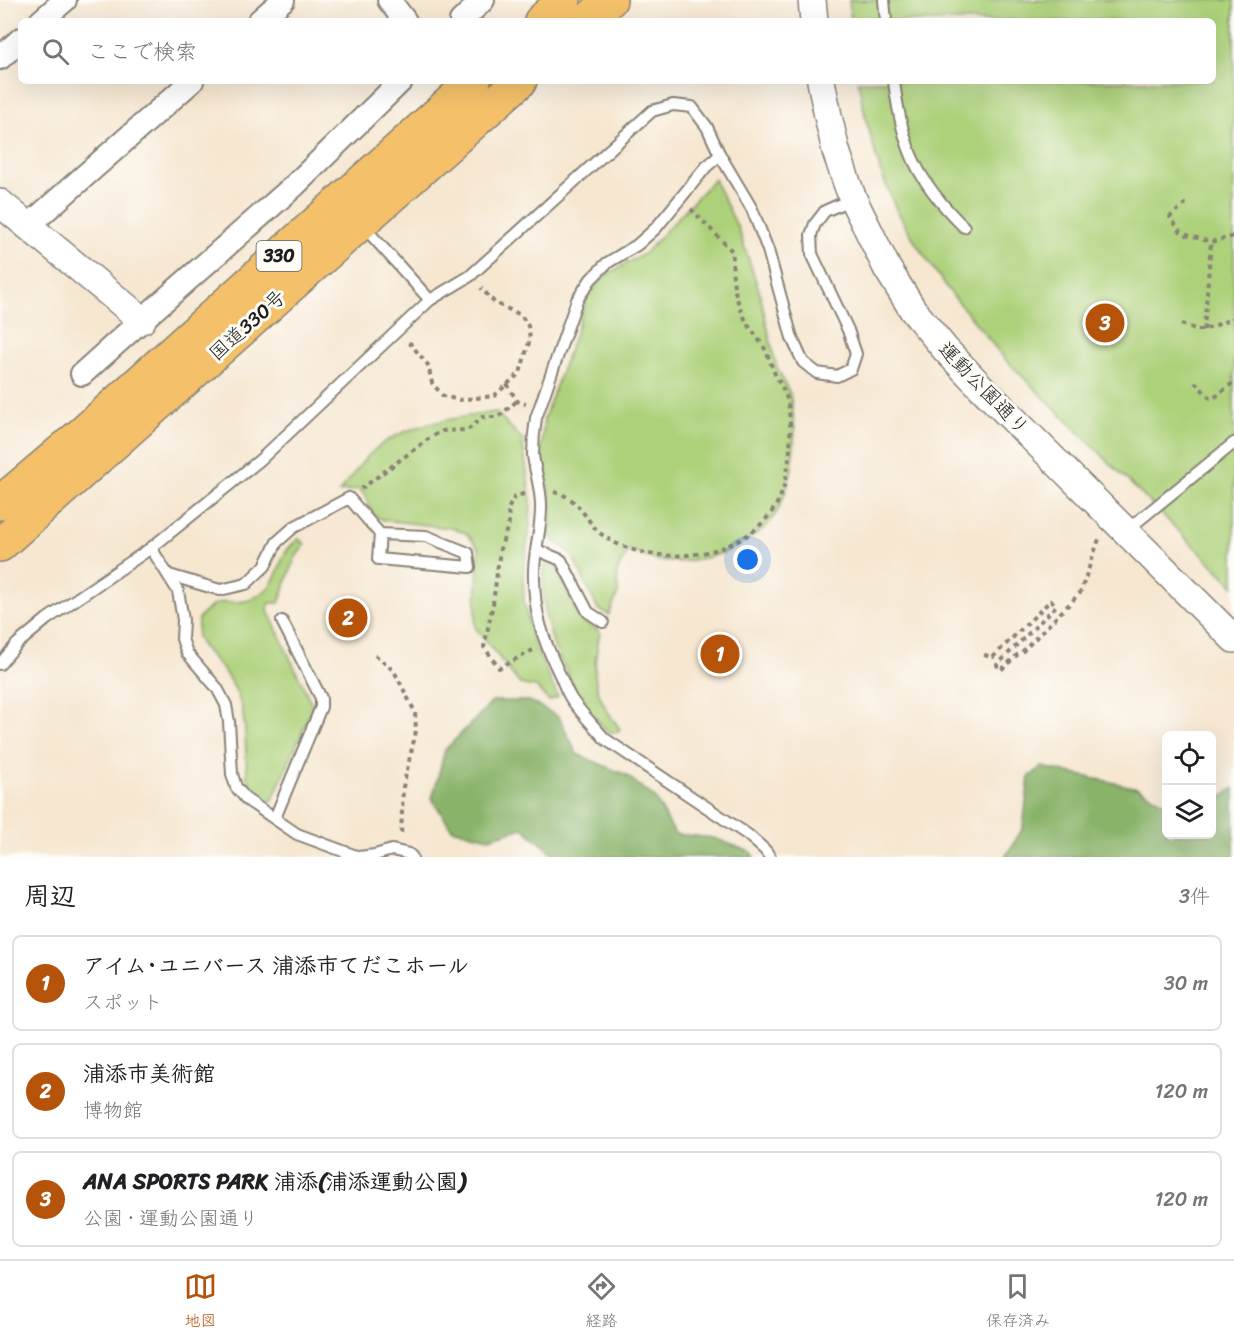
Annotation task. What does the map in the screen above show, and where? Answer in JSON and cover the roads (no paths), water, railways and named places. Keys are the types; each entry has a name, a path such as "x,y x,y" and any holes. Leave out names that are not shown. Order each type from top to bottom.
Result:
{"highway":[{"path":"544,18 564,0"},
{"path":"589,18 610,0"},
{"name":"国道330号","path":"2,500 93,424 471,84"},
{"name":"国道330号","path":"0,545 517,84"}],"street":[{"path":"44,18 65,0"},
{"path":"262,18 283,0"},
{"path":"389,0 403,18"},
{"path":"464,18 483,0"},
{"path":"812,0 814,18"},
{"path":"0,58 18,42"},
{"path":"28,226 189,84"},
{"path":"82,374 295,185 398,84"},
{"name":"運動公園通り","path":"822,84 836,151 853,199 887,267 914,310 981,387 1234,639"},
{"path":"0,203 142,320"}],"lane":[{"path":"884,0 886,18"},
{"path":"894,84 897,110 904,138 914,163 927,186 964,227"},
{"path":"0,664 17,644 47,619 151,548 260,460 430,300 470,276 652,111 674,105 692,107 707,127 720,155 752,209 768,250 792,338 803,362 817,373 837,376 851,369 856,354 848,330 812,254 811,235 815,224 825,211 853,199"},
{"path":"720,155 705,167 656,228 637,245 606,263 591,279 577,300 539,408 533,438 533,456 541,508 534,567 535,595 545,643 570,698 586,718 605,739 748,835 770,857"},
{"path":"361,223 430,300"},
{"path":"1126,531 1234,443"},
{"path":"169,575 220,590 246,584 265,566 278,542 294,527 349,498 380,534 378,559 470,567 468,553 426,536 380,534"},
{"path":"151,548 178,591 183,620 182,639 187,653 218,688 226,705 232,774 236,787 247,800 297,834 359,856 375,855 392,850 409,854 412,857"},
{"path":"537,550 561,560 588,612 603,622"},
{"path":"275,818 321,707 321,698 282,621"}],"place":[{"name":"ANA SPORTS PARK 浦添(浦添運動公園)","path":"1105,323"},
{"name":"浦添市美術館","path":"348,618"},
{"name":"アイム･ユニバース 浦添市てだこホール","path":"720,654"}]}
